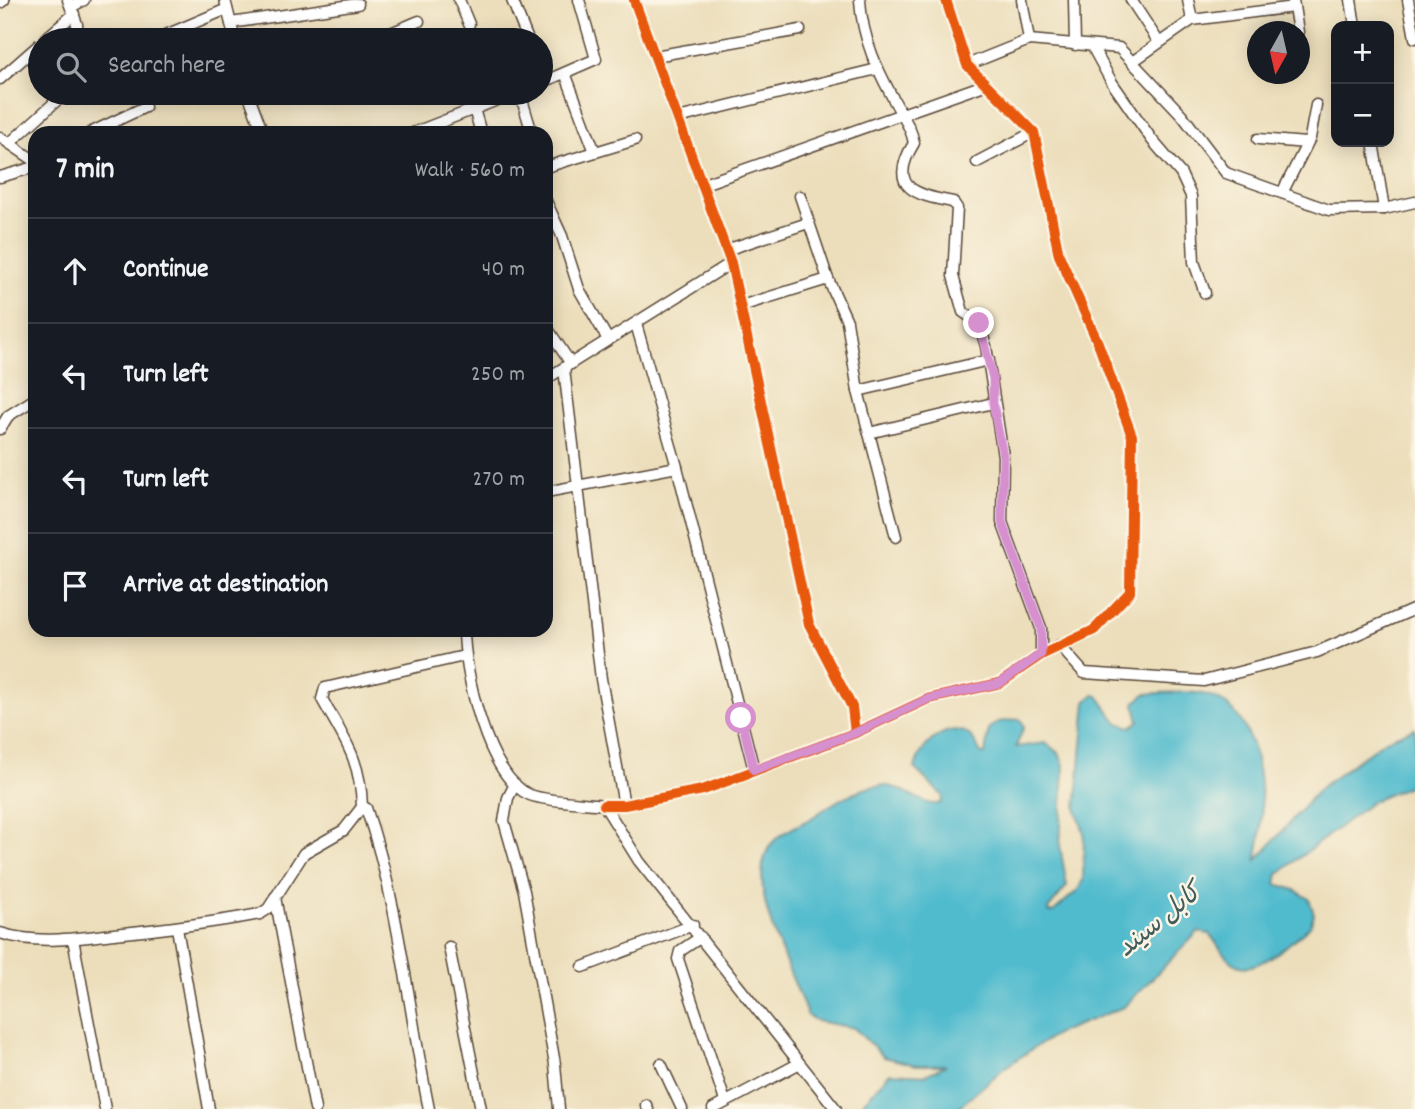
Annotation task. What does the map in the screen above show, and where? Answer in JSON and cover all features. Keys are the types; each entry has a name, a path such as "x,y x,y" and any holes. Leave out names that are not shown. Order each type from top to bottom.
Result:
{"street":[{"path":"0,3 4,0"},
{"path":"54,28 71,7 83,0"},
{"path":"459,0 469,24"},
{"path":"512,0 523,28"},
{"path":"553,75 597,57 579,0"},
{"path":"635,0 731,263 809,624 852,707 855,733"},
{"path":"860,0 863,22 877,69 911,126 914,144 905,158 903,176 908,189 921,196 953,202 957,208 953,276 957,299 963,312 979,323 989,360 993,403 1003,456 1002,522 1041,628 1041,654"},
{"path":"464,637 464,656 484,735 515,784 529,795 624,805 703,790 855,733 928,699 1000,683 1041,654 1094,630 1130,593 1132,436 1098,343 1059,255 1034,132 967,65 946,0"},
{"path":"1022,0 1029,40"},
{"path":"1074,0 1075,45"},
{"path":"1131,0 1158,41"},
{"path":"1188,0 1192,20"},
{"path":"1351,0 1354,21"},
{"path":"1408,0 1415,38"},
{"path":"1132,62 1158,41 1192,20 1294,3 1296,21"},
{"path":"178,28 226,4 231,28"},
{"path":"230,23 358,4"},
{"path":"71,7 75,28"},
{"path":"402,28 419,21"},
{"path":"654,56 800,30"},
{"path":"967,65 1029,40 1119,48 1182,115 1226,173 1329,210 1384,208 1415,202"},
{"path":"1092,46 1117,91 1152,140 1181,174 1191,196 1194,262 1206,293"},
{"path":"0,79 28,54"},
{"path":"678,118 877,69"},
{"path":"565,72 595,152"},
{"path":"701,186 987,85"},
{"path":"29,126 52,105"},
{"path":"252,105 260,126"},
{"path":"432,126 485,105"},
{"path":"522,105 530,126"},
{"path":"1282,193 1306,143 1316,105"},
{"path":"105,126 145,107"},
{"path":"474,109 479,126"},
{"path":"11,142 28,127"},
{"path":"977,162 1034,132"},
{"path":"0,137 28,155"},
{"path":"1258,139 1306,143"},
{"path":"553,165 635,140"},
{"path":"1374,147 1384,208"},
{"path":"0,177 28,169"},
{"path":"800,196 828,279 847,321 858,391 896,537"},
{"path":"726,250 808,223"},
{"path":"553,227 579,289 607,338"},
{"path":"553,375 607,338 636,324 731,263"},
{"path":"741,306 828,279"},
{"path":"636,324 677,467 754,770"},
{"path":"553,339 568,367 601,679 624,805"},
{"path":"858,391 989,360"},
{"path":"0,429 8,416 28,403"},
{"path":"869,433 993,403"},
{"path":"553,491 677,467"},
{"path":"1059,645 1084,673 1204,681 1317,652 1415,609"},
{"path":"0,933 28,939 73,939 177,928 260,914 275,897 304,853 344,830 362,807 361,786 353,752 322,699 325,688 464,656"},
{"path":"515,784 508,798 504,821 524,891 555,1064 558,1109"},
{"path":"604,805 639,860 836,1109"},
{"path":"362,807 366,808 381,850 410,991 411,1016 429,1109"},
{"path":"275,897 315,1109"},
{"path":"583,967 693,925"},
{"path":"177,928 209,1109"},
{"path":"701,937 680,951 678,959 725,1101"},
{"path":"73,939 106,1109"},
{"path":"449,947 481,1109"},
{"path":"661,1064 682,1109"},
{"path":"713,1109 799,1064"}],"water":[{"name":"کابل سيند","path":"1180,692 1207,695 1232,709 1244,726 1253,747 1261,796 1256,861 1319,789 1384,741 1415,728 1415,783 1373,801 1278,874 1276,884 1295,890 1309,899 1314,914 1310,926 1267,959 1257,964 1240,966 1227,957 1210,934 1198,932 1124,1007 1063,1031 1037,1046 1004,1068 957,1109 857,1109 890,1073 926,1075 946,1065 916,1065 884,1057 854,1028 817,1021 807,1015 772,928 765,903 762,880 764,859 773,842 842,799 868,788 887,786 905,791 928,803 941,803 943,796 915,769 928,744 943,733 961,731 971,736 981,754 985,754 989,728 999,722 1020,719 1024,726 1016,747 1045,743 1059,753 1064,765 1060,846 1067,886 1048,909 1048,912 1053,912 1078,890 1083,880 1084,833 1076,808 1086,702 1093,695 1098,696 1118,723 1131,727 1139,721 1134,703 1145,694"}],"cycle path":[{"path":"634,0 731,263 809,624 852,707 855,733"},
{"path":"604,805 624,805 703,790 855,733 928,699 1000,683 1041,655 1094,630 1130,592 1132,436 1098,343 1059,255 1034,132 967,65 946,0"}],"route":[{"path":"741,718 754,770 855,733 928,699 1000,683 1041,654 1041,628 1002,522 1003,456 993,403 993,379 979,323"}]}
